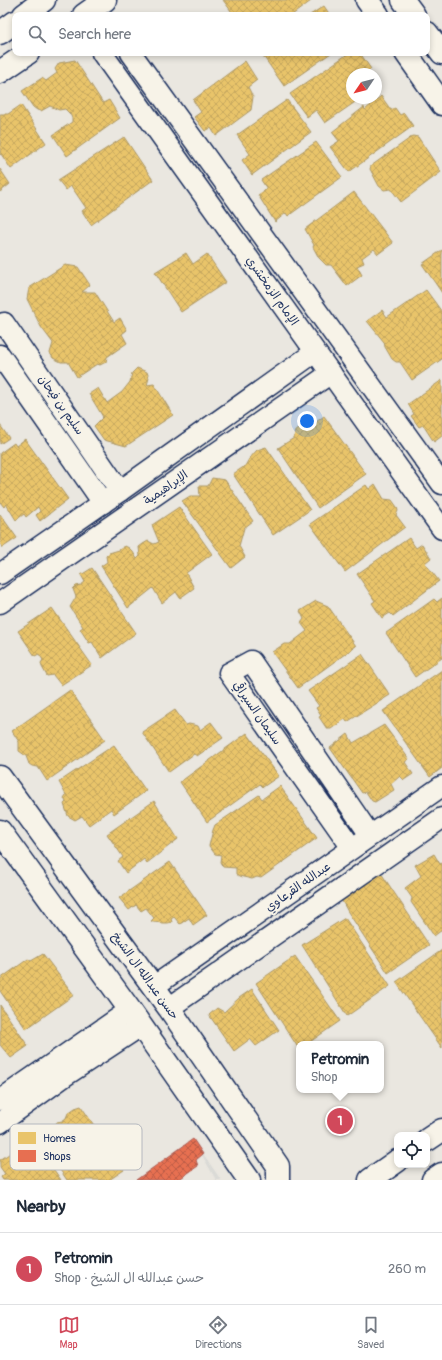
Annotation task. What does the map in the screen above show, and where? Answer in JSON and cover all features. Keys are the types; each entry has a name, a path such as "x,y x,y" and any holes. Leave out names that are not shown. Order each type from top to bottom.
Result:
{"street":[{"path":"28,12 44,0"},
{"path":"367,0 376,12"},
{"path":"404,0 412,12"},
{"path":"0,33 12,24"},
{"path":"430,37 442,53"},
{"path":"0,72 24,56"},
{"name":"الإمام الزمخشري","path":"104,56 442,529"},
{"name":"الإمام الزمخشري","path":"133,56 442,484"},
{"path":"408,56 442,104"},
{"name":"سليم بن فيحان","path":"0,326 4,323 120,491"},
{"name":"الإبراهيمية","path":"0,574 103,503 315,352"},
{"name":"سليم بن فيحان","path":"0,355 103,503"},
{"name":"الإبراهيمية","path":"0,603 331,373"},
{"name":"سليمان السيراقي","path":"352,848 229,673 251,660 370,835"},
{"name":"حسن عبدالله ال الشيخ","path":"0,777 154,987 278,1166 278,1180"},
{"name":"عبدالله القرعاوي","path":"154,987 442,786"},
{"path":"24,810 0,832 135,1018 249,1180"},
{"path":"169,1008 442,818"},
{"path":"0,1100 135,1018"},
{"path":"0,1123 65,1076 135,1018"},
{"path":"430,1138 442,1130"},
{"path":"433,1180 442,1174"}],"shaded area":[{"path":"193,1139 221,1180 216,1180"}],"building: Homes":[{"path":"223,0 311,1 296,12 232,12"},
{"path":"324,6 328,12 315,12"},
{"path":"263,56 327,56 284,86"},
{"path":"345,56 362,56 370,68 346,68 346,104 352,104 325,123 316,110 307,117 290,94"},
{"path":"75,60 103,103 109,100 120,118 67,156 53,135 72,122 70,114 65,109 59,110 50,106 41,111 37,110 33,107 22,91 42,78 46,81 57,73 55,69 59,63"},
{"path":"245,61 257,80 248,87 253,97 251,110 216,136 211,128 205,131 194,117 201,112 193,100"},
{"path":"382,97 391,110 395,108 400,115 404,113 413,126 349,172 330,147 339,141 332,132 364,107 365,110 372,104 382,104"},
{"path":"287,100 311,132 252,175 242,160 250,154 237,135"},
{"path":"21,105 46,143 11,169 1,154 0,155 0,114 8,114"},
{"path":"413,136 418,137 441,172 401,202 391,189 384,190 379,186 370,169 371,166"},
{"path":"124,137 153,180 91,225 82,211 86,208 71,186 66,190 58,180"},
{"path":"316,142 342,177 288,216 286,213 275,222 258,195 267,189 261,180"},
{"path":"0,169 10,184 0,192"},
{"path":"354,192 393,243 378,254 374,249 362,258 364,263 357,266 362,275 347,286 331,265 326,265 319,258 305,229"},
{"path":"442,250 442,293 422,264"},
{"path":"186,253 193,264 207,254 226,282 181,312 155,272"},
{"path":"65,265 78,267 90,285 82,292 95,292 114,322 120,318 127,330 122,334 127,343 107,357 106,362 100,365 97,364 77,377 68,362 61,362 53,358 50,353 53,343 41,327 27,299 29,288"},
{"path":"426,290 442,312 442,359 412,380 400,362 396,362 392,359 385,347 384,342 367,321 382,310 387,317"},
{"path":"137,368 147,372 149,378 147,385 154,384 173,415 126,446 104,440 94,426 103,417 89,394 98,388 107,403 122,392 130,382 132,373"},
{"path":"442,380 442,436 434,442 423,425 419,427 411,416 414,414 408,404"},
{"path":"324,416 366,474 318,508 278,448 294,438 295,431 301,426 308,428"},
{"path":"0,425 9,438 0,444"},
{"path":"25,439 68,499 40,521 36,515 40,511 38,507 26,517 24,514 16,520 6,504 4,507 0,502 0,453 14,443 16,446"},
{"path":"266,447 310,510 273,535 233,474 245,466 257,450"},
{"path":"212,478 225,480 253,521 244,528 239,546 245,557 231,568 182,501 190,496 200,496 199,486 208,486"},
{"path":"375,484 384,499 392,500 397,507 398,511 396,515 405,527 345,572 310,524 366,485 369,489"},
{"path":"179,507 212,554 186,573 194,588 180,598 176,592 162,603 153,588 128,608 101,566 107,562 106,556 109,553 119,550 125,546 133,552 137,559 140,556 139,547 148,541 154,544 159,542 152,525"},
{"path":"0,514 17,538 2,548 0,542"},
{"path":"409,538 416,548 422,544 431,558 425,563 439,581 393,616 390,613 382,618 372,603 375,601 357,574"},
{"path":"92,568 136,633 102,658 92,642 89,643 80,629 83,627 70,607 76,597 73,589 85,582 81,575"},
{"path":"442,598 442,658 415,677 386,633 434,599 437,602"},
{"path":"316,601 328,606 356,646 298,688 272,652 284,644 290,644 307,631 301,623 304,619 300,611"},
{"path":"52,608 92,665 61,685 53,675 47,676 41,663 43,660 39,654 35,656 18,631"},
{"path":"362,654 390,695 347,722 345,719 331,729 327,729 319,717 321,716 316,708 319,706 308,691"},
{"path":"442,670 442,768 430,777 383,711"},
{"path":"70,690 105,740 47,781 38,767 29,764 26,756 19,751 19,742 12,731"},
{"path":"175,710 186,725 189,724 198,726 200,730 211,722 223,738 197,756 194,754 169,772 142,732"},
{"path":"384,725 409,759 405,762 413,774 404,780 400,776 391,784 394,790 375,802 372,801 366,792 362,793 330,748 348,734 353,743"},
{"path":"247,733 279,776 263,787 260,784 207,822 180,782"},
{"path":"114,745 146,791 114,814 111,809 89,825 82,816 75,820 68,816 64,804 66,802 64,798 66,795 59,782"},
{"path":"280,786 317,838 261,878 257,877 252,879 239,876 236,874 236,868 223,867 220,862 221,855 215,854 209,846 215,825 259,795 262,799"},
{"path":"154,801 178,839 147,863 144,859 126,873 118,861 123,857 107,834"},
{"path":"434,854 440,864 442,863 442,930 434,936 411,902 412,898 405,888 421,876 415,865"},
{"path":"170,862 207,915 193,925 189,918 180,924 174,917 171,919 172,922 168,923 153,922 151,921 154,918 146,908 141,911 136,905 129,910 119,898"},
{"path":"381,873 429,945 388,973 341,899"},
{"path":"345,918 390,986 347,1016 302,945"},
{"path":"442,950 442,1048 396,982"},
{"path":"43,954 74,995 26,1029 0,991 0,979 28,959 31,961"},
{"path":"295,956 340,1021 311,1041 296,1041 296,1044 256,983"},
{"path":"252,989 279,1030 256,1046 250,1039 234,1051 209,1015 217,1008 224,1012 239,998"},
{"path":"0,1005 28,1046 11,1058 0,1045"},
{"path":"81,1106 93,1124 56,1124 66,1118 68,1113"},
{"path":"10,1153 10,1170 54,1170 61,1180 3,1180 1,1177 5,1174 0,1167 0,1160"},
{"path":"60,1170 124,1170 109,1180 67,1180"}],"building: Shops":[{"path":"193,1139 203,1154 196,1160 198,1166 178,1180 136,1180"}],"place":[{"name":"Petromin","path":"340,1121"}]}
